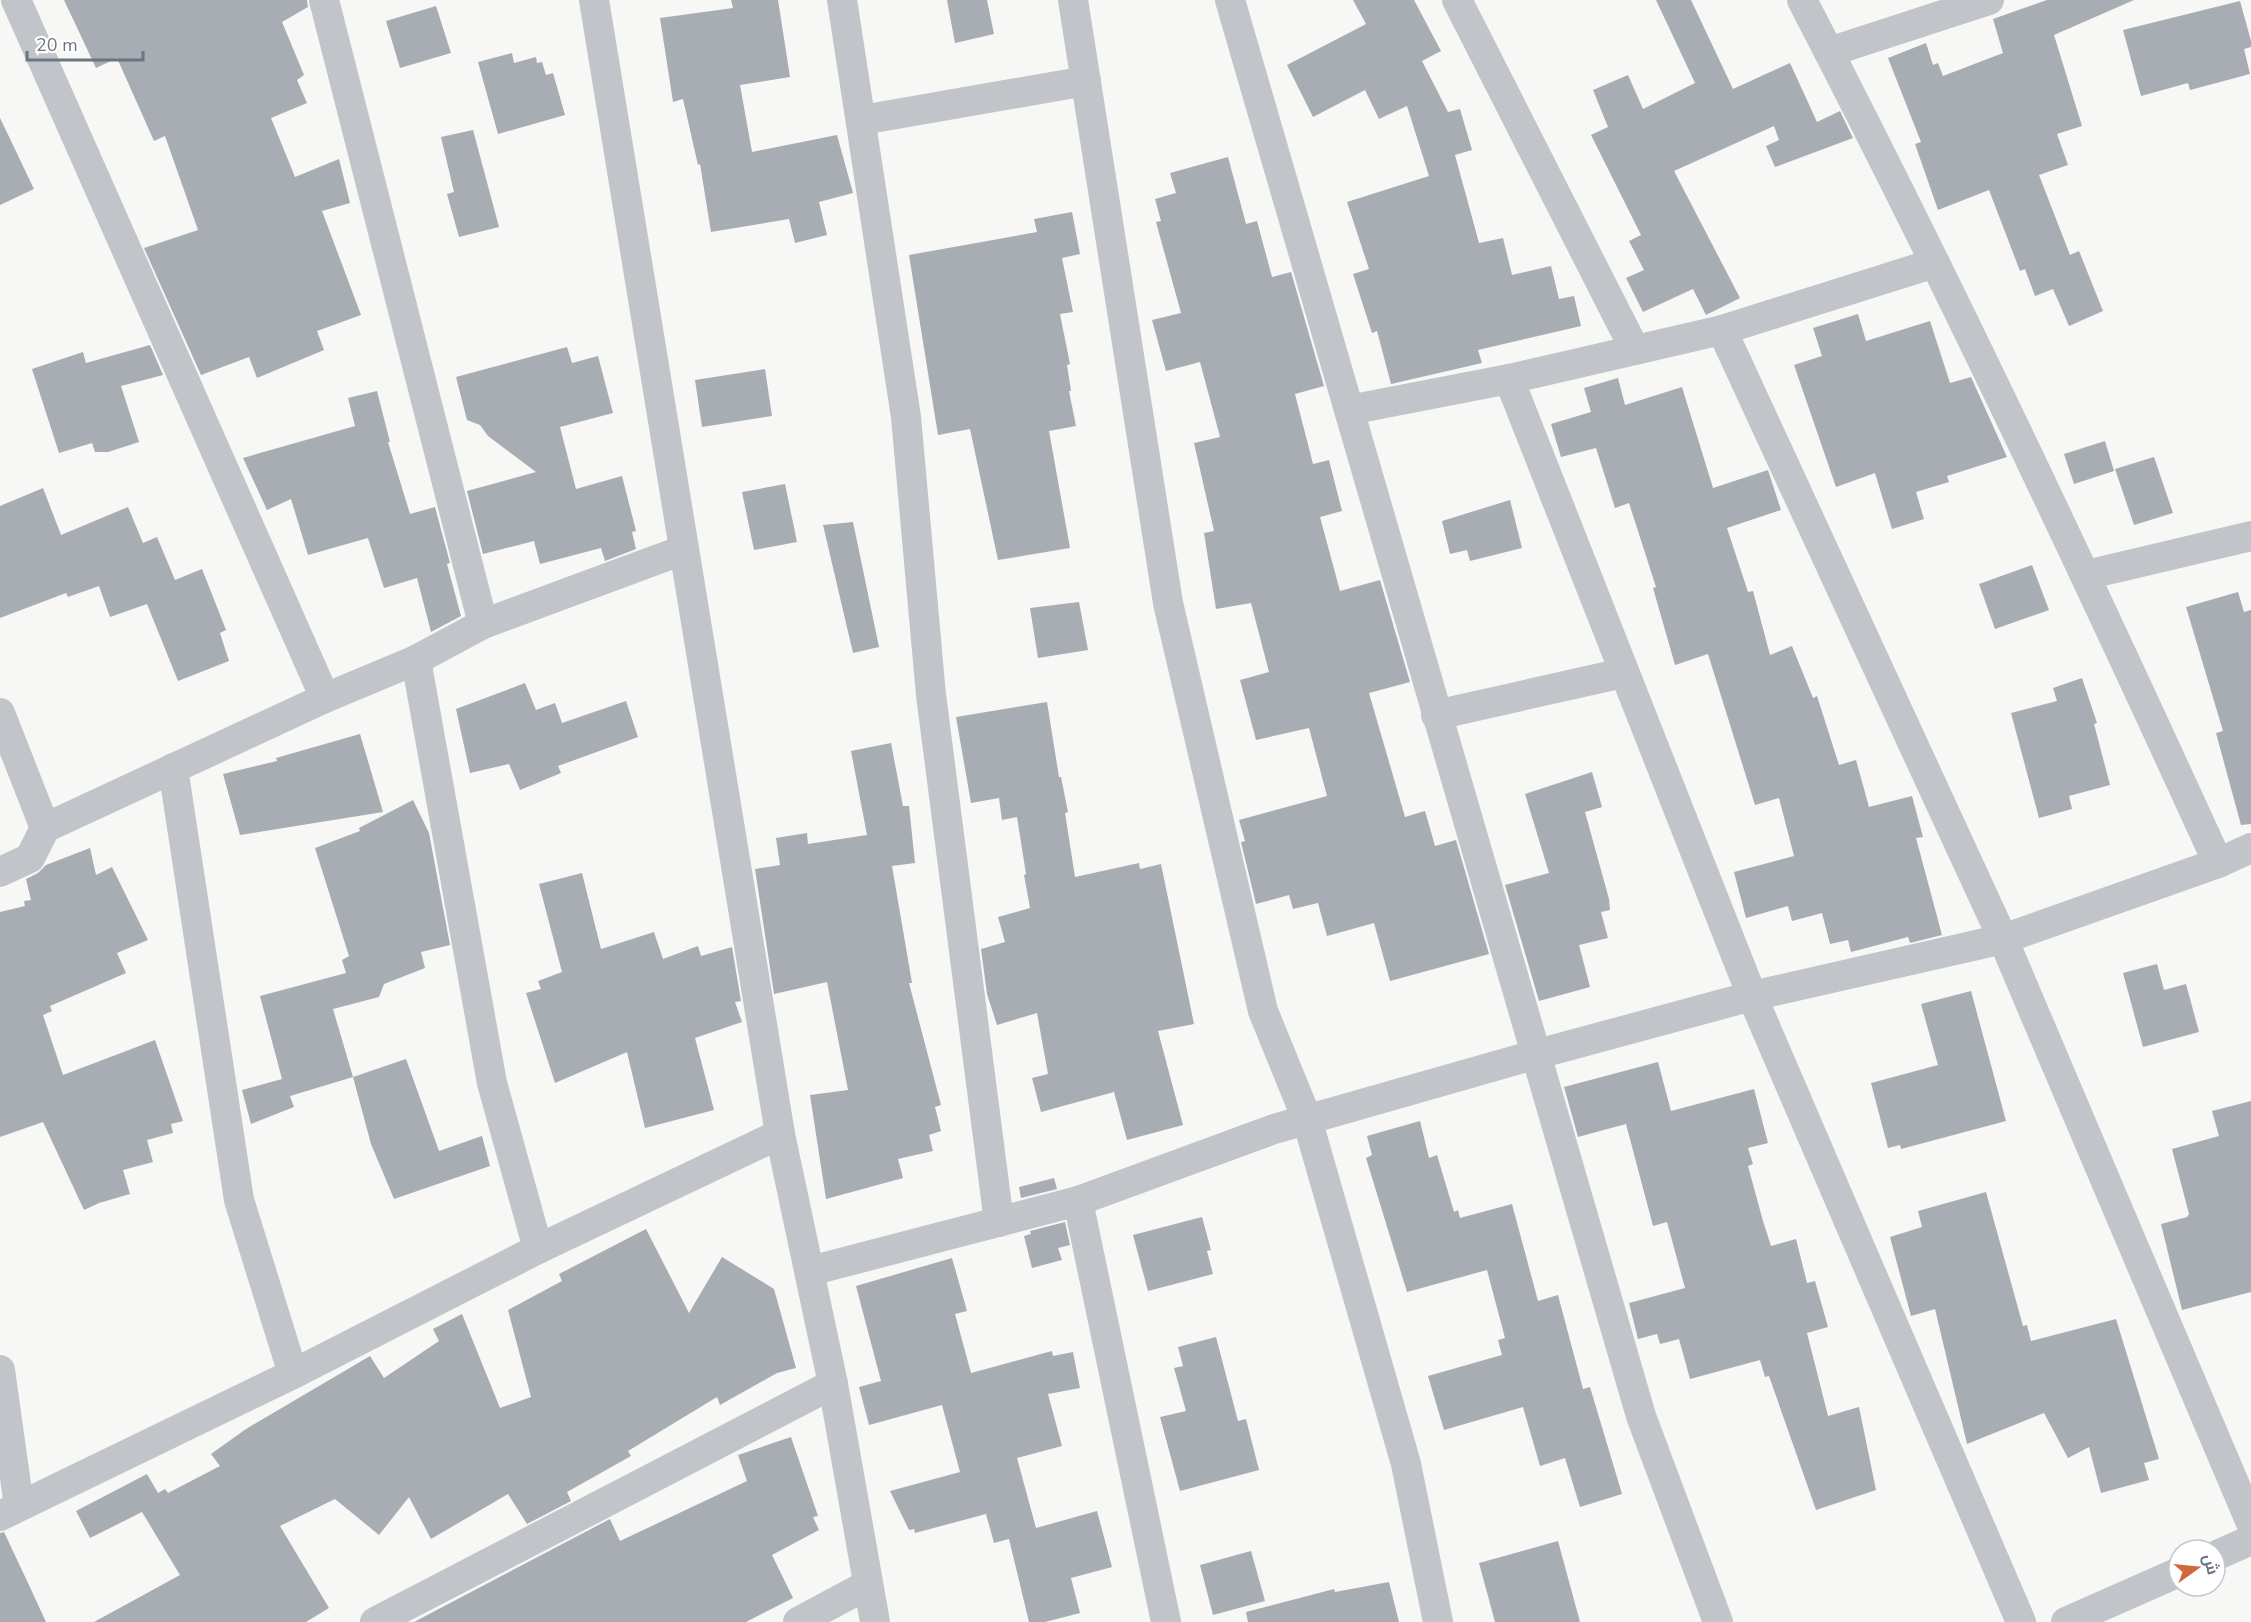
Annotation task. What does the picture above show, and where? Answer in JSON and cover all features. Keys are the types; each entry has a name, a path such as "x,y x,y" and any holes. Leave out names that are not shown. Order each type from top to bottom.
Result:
{"street":[{"path":"16,0 325,698"},
{"path":"324,0 483,624"},
{"path":"594,0 780,1134 833,1384 874,1622"},
{"path":"842,0 906,417 931,695 999,1222"},
{"path":"1073,0 1168,603 1263,1011 1307,1119 1406,1464 1438,1622"},
{"path":"1230,0 1534,1055 1641,1416 1718,1622"},
{"path":"1457,0 1635,350"},
{"path":"1802,0 1935,263 2086,575 2218,863"},
{"path":"1829,52 1954,6 1989,0"},
{"path":"862,120 1086,81"},
{"path":"1349,410 1509,379 1722,330 1935,263"},
{"path":"1722,330 2003,939 2251,1523"},
{"path":"1509,379 1752,996 2020,1622"},
{"path":"2086,575 2251,536"},
{"path":"0,872 30,858 45,828 325,698 417,660 483,624 683,550"},
{"path":"417,660 492,1083 538,1249"},
{"path":"1436,715 1623,673"},
{"path":"0,713 45,828"},
{"path":"173,768 239,1200 293,1374"},
{"path":"810,1271 1078,1201 1307,1119 1534,1055 1752,996 2003,939 2250,851"},
{"path":"0,1370 10,1511 293,1374 538,1249 780,1134"},
{"path":"1078,1201 1166,1622"},
{"path":"375,1622 833,1384"},
{"path":"2227,1551 2251,1540"},
{"path":"2066,1622 2167,1577"},
{"path":"798,1622 867,1585"}],"building":[{"path":"64,0 307,0 308,7 282,22 304,75 297,80 307,103 271,118 295,177 339,159 350,203 322,211 361,315 317,331 324,350 257,378 249,357 201,375 144,248 198,230 165,136 154,141 117,58 96,68"},
{"path":"731,0 778,0 790,77 740,85 752,152 837,135 853,193 819,202 827,235 795,243 789,219 711,232 700,164 698,165 683,99 673,102 660,18 733,8"},
{"path":"947,0 987,0 994,34 955,43"},
{"path":"1353,0 1414,0 1441,51 1422,61 1448,112 1460,109 1472,150 1455,155 1479,243 1503,238 1512,275 1551,266 1559,299 1574,296 1581,326 1478,350 1482,363 1391,384 1377,331 1372,333 1353,274 1369,269 1347,202 1429,176 1407,106 1379,119 1365,90 1313,117 1287,65 1366,24"},
{"path":"1656,0 1691,0 1733,89 1790,63 1817,122 1840,111 1853,138 1775,167 1766,146 1779,140 1774,126 1674,171 1740,298 1706,315 1693,289 1643,312 1626,278 1644,270 1629,241 1641,235 1591,135 1608,127 1593,90 1628,75 1643,109 1695,83"},
{"path":"2047,0 2134,0 2054,35 2082,126 2057,134 2068,165 2039,175 2070,255 2079,251 2103,311 2069,326 2053,289 2035,296 2025,269 2020,271 1989,190 1938,210 1915,144 1921,142 1888,58 1926,43 1933,65 1938,63 1943,76 2003,53 1993,19"},
{"path":"2240,1 2251,41 2251,47 2244,49 2250,74 2190,90 2188,83 2141,96 2123,30"},
{"path":"436,6 451,53 400,68 386,21"},
{"path":"512,53 514,63 536,57 537,63 542,62 546,75 553,73 565,115 498,134 478,62"},
{"path":"0,118 34,189 0,205"},
{"path":"473,130 499,227 459,237 447,194 454,192 441,137"},
{"path":"1228,157 1246,224 1257,221 1272,277 1291,272 1324,386 1295,394 1313,464 1329,460 1342,511 1320,517 1340,591 1380,580 1410,682 1369,693 1405,817 1425,811 1435,846 1456,840 1489,954 1390,981 1374,923 1327,936 1318,903 1293,909 1289,895 1256,904 1241,842 1245,841 1239,820 1327,796 1309,728 1256,740 1240,680 1269,672 1251,603 1216,609 1204,533 1214,531 1194,443 1220,437 1200,362 1166,371 1152,320 1181,313 1156,222 1161,221 1155,199 1176,193 1170,173"},
{"path":"1072,212 1080,254 1062,258 1073,312 1060,314 1070,364 1067,365 1071,391 1069,391 1076,426 1049,431 1070,548 998,560 970,429 938,435 909,255 1037,232 1034,219"},
{"path":"1858,314 1866,341 1930,321 1950,383 1971,377 2007,457 1947,476 1949,482 1916,492 1924,519 1892,529 1875,473 1836,487 1794,365 1822,356 1813,328"},
{"path":"150,345 163,375 121,386 139,442 108,452 95,452 92,443 59,453 32,369 83,352 86,363"},
{"path":"567,347 572,363 598,356 613,413 560,427 576,489 622,476 636,531 632,532 636,549 605,561 601,548 540,564 534,541 483,554 467,491 536,472 488,436 480,425 467,420 456,377"},
{"path":"765,369 772,416 702,427 695,380"},
{"path":"1618,378 1625,405 1682,387 1713,488 1768,470 1781,510 1727,528 1748,592 1753,591 1770,655 1792,646 1813,698 1817,696 1839,765 1856,760 1869,807 1912,796 1923,837 1916,838 1942,935 1910,943 1908,937 1851,952 1848,940 1830,944 1822,913 1792,921 1788,906 1746,918 1734,872 1794,856 1779,798 1755,805 1708,654 1675,665 1653,588 1656,587 1629,503 1615,508 1596,448 1561,457 1551,424 1591,412 1584,388"},
{"path":"377,391 390,442 388,442 410,514 435,507 450,563 447,564 461,616 431,632 417,578 384,588 368,538 308,555 291,499 267,510 243,458 355,426 348,398"},
{"path":"2105,441 2114,471 2074,484 2064,454"},
{"path":"2154,457 2173,513 2134,525 2115,469"},
{"path":"785,484 797,542 754,550 742,492"},
{"path":"43,488 61,535 128,507 143,543 157,537 175,580 202,569 226,630 220,633 229,661 178,681 147,604 110,617 99,586 68,597 66,593 0,618 0,506"},
{"path":"1510,500 1522,548 1470,561 1467,550 1450,554 1442,521"},
{"path":"853,522 879,647 853,653 823,525"},
{"path":"2032,565 2049,610 1995,629 1979,584"},
{"path":"2238,592 2244,612 2251,610 2251,824 2241,825 2216,733 2223,731 2186,607"},
{"path":"1079,602 1088,650 1038,658 1030,608"},
{"path":"2082,678 2097,723 2094,724 2110,785 2069,796 2072,809 2039,818 2011,713 2057,701 2053,688"},
{"path":"525,683 536,710 555,703 562,723 626,701 638,737 558,766 561,773 520,790 509,764 470,773 456,709"},
{"path":"1047,702 1059,777 1061,777 1068,812 1065,813 1075,877 1139,863 1140,869 1161,864 1194,1024 1158,1031 1183,1125 1127,1140 1114,1092 1041,1112 1032,1078 1048,1074 1037,1013 997,1025 987,994 981,949 1005,942 998,917 1030,908 1017,817 1002,820 999,798 971,803 956,717"},
{"path":"360,734 383,812 240,835 223,774 277,761 276,758"},
{"path":"891,743 903,806 909,806 915,863 892,866 912,983 909,983 941,1105 935,1107 941,1131 929,1135 933,1151 898,1159 903,1178 826,1199 810,1095 848,1090 827,982 774,994 755,869 780,865 776,838 807,833 808,844 867,835 851,751"},
{"path":"1592,772 1602,807 1585,812 1609,899 1610,910 1601,912 1608,938 1579,945 1590,987 1539,1001 1505,885 1549,873 1525,794"},
{"path":"413,800 429,833 450,945 421,952 425,968 384,984 379,997 333,1009 353,1077 290,1096 294,1107 251,1124 242,1090 282,1079 260,996 346,973 342,960 349,956 315,848 360,831 359,828"},
{"path":"90,848 96,875 112,867 148,940 117,953 126,973 50,1006 52,1011 43,1015 63,1075 155,1040 183,1121 171,1124 173,1133 147,1140 153,1162 123,1170 130,1194 84,1210 43,1122 0,1137 0,912 25,906 24,901 31,900 26,879 38,873 46,865"},
{"path":"582,873 601,949 654,932 663,959 698,946 701,956 732,947 741,1001 735,1002 742,1022 695,1038 714,1110 645,1128 627,1052 555,1083 526,993 541,989 538,981 562,972 539,884"},
{"path":"2157,964 2164,990 2186,984 2199,1032 2143,1047 2123,973"},
{"path":"1971,991 2006,1121 1901,1149 1900,1145 1888,1148 1871,1083 1938,1065 1921,1004"},
{"path":"406,1059 439,1151 482,1136 490,1166 394,1199 371,1144 353,1077"},
{"path":"1658,1062 1671,1111 1754,1089 1768,1143 1748,1148 1753,1164 1748,1166 1763,1221 1771,1246 1796,1239 1807,1283 1815,1281 1828,1327 1807,1333 1828,1416 1859,1407 1876,1490 1816,1510 1769,1376 1765,1377 1760,1360 1690,1379 1679,1339 1660,1344 1657,1334 1638,1339 1629,1303 1685,1288 1667,1222 1653,1226 1626,1124 1578,1137 1564,1087"},
{"path":"2251,1101 2251,1292 2182,1310 2161,1224 2187,1217 2189,1214 2172,1149 2219,1136 2212,1111"},
{"path":"1420,1121 1429,1158 1437,1155 1454,1212 1458,1210 1460,1218 1512,1204 1538,1301 1558,1295 1583,1389 1590,1387 1622,1494 1580,1507 1565,1458 1540,1466 1523,1407 1444,1430 1428,1376 1502,1355 1498,1340 1505,1338 1487,1270 1407,1292 1366,1158 1372,1155 1367,1136"},
{"path":"1054,1178 1057,1189 1021,1198 1019,1187"},
{"path":"1986,1192 2023,1326 2027,1325 2031,1341 2116,1319 2159,1459 2144,1463 2149,1480 2101,1493 2089,1447 2068,1458 2044,1413 1967,1444 1935,1309 1911,1316 1890,1237 1922,1227 1918,1211"},
{"path":"1202,1217 1211,1250 1207,1251 1213,1274 1148,1291 1133,1235"},
{"path":"1065,1222 1070,1245 1058,1248 1062,1260 1032,1268 1024,1236 1031,1234 1030,1231"},
{"path":"646,1229 689,1313 722,1257 774,1289 796,1368 777,1373 720,1405 717,1397 628,1451 631,1456 567,1492 571,1501 527,1524 508,1494 431,1539 409,1497 379,1535 335,1499 280,1526 329,1608 306,1622 94,1622 180,1575 142,1512 90,1538 76,1511 147,1474 158,1493 165,1489 168,1493 220,1466 211,1454 246,1429 370,1356 384,1378 439,1341 433,1329 462,1314 500,1408 531,1397 508,1310 562,1281 559,1274"},
{"path":"952,1258 967,1311 955,1314 971,1373 1052,1351 1053,1356 1073,1352 1080,1388 1048,1394 1062,1446 1017,1458 1036,1528 1097,1511 1112,1567 1071,1578 1080,1613 1045,1622 1029,1622 1009,1539 994,1543 986,1514 915,1533 914,1529 909,1530 890,1491 960,1472 942,1405 869,1425 859,1387 881,1381 856,1286"},
{"path":"1216,1337 1238,1421 1246,1419 1259,1470 1180,1491 1160,1417 1186,1411 1174,1368 1183,1366 1178,1347"},
{"path":"791,1437 818,1516 813,1517 819,1530 772,1555 793,1598 746,1622 414,1622 610,1519 620,1541 747,1481 738,1455"},
{"path":"4,1532 46,1622 0,1622 0,1533"},
{"path":"1558,1541 1580,1622 1495,1622 1479,1563"},
{"path":"1251,1551 1265,1601 1213,1615 1200,1565"},
{"path":"1389,1582 1399,1622 1248,1622 1246,1612 1334,1589 1335,1592"}]}
